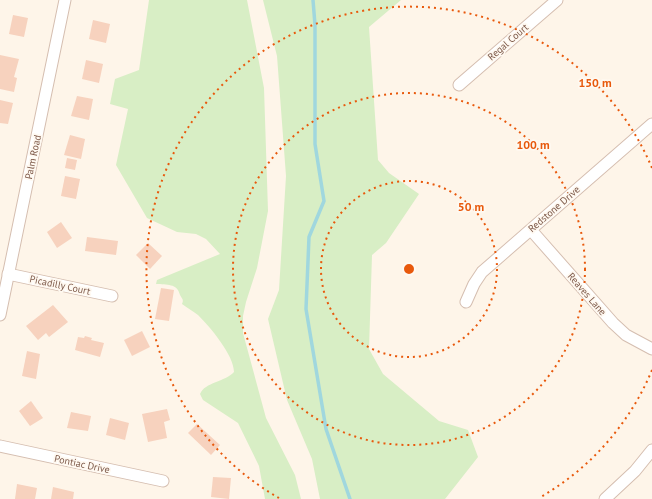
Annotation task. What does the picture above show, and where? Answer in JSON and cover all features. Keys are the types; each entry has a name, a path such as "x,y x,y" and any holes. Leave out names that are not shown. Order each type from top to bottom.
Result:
{"street":[{"name":"Palm Road","path":"0,315 65,0"},
{"name":"Regal Court","path":"459,85 557,0"},
{"name":"Redstone Drive","path":"466,302 474,284 482,272 652,124"},
{"name":"Reaves Lane","path":"531,230 613,323 626,335 652,349"},
{"name":"Picadilly Court","path":"8,274 112,296"},
{"name":"Pontiac Drive","path":"0,446 163,481"},
{"path":"605,499 635,471 652,450"}],"green space":[{"path":"149,0 247,0 264,88 268,211 257,268 243,316 243,333 266,418 295,475 301,499 265,499 259,466 238,423 203,400 200,394 206,387 226,378 234,372 233,365 226,350 203,320 182,304 183,301 177,288 171,285 156,284 157,280 220,254 206,239 196,234 177,232 147,218 116,165 128,109 110,104 115,79 139,70"},
{"path":"263,0 401,0 369,27 378,160 389,173 419,194 386,243 372,255 369,349 383,374 439,421 468,430 478,457 445,499 320,499 312,459 287,400 268,319 279,290 286,176 277,56"}],"building":[{"path":"13,15 28,18 24,37 9,34"},
{"path":"93,20 110,24 106,43 89,39"},
{"path":"0,55 19,59 14,77 17,78 14,92 0,89"},
{"path":"86,60 103,64 99,83 82,79"},
{"path":"77,96 93,99 89,120 71,116"},
{"path":"0,100 13,103 8,124 0,123"},
{"path":"70,135 85,139 81,159 64,155"},
{"path":"67,158 77,160 75,170 65,168"},
{"path":"65,176 80,179 76,199 61,196"},
{"path":"61,222 72,238 57,248 47,232"},
{"path":"87,237 118,241 116,255 85,251"},
{"path":"148,243 162,256 150,269 136,255"},
{"path":"161,288 174,290 169,321 155,319"},
{"path":"53,305 68,322 49,337 46,333 38,340 26,326"},
{"path":"142,331 150,347 132,356 124,340"},
{"path":"85,336 92,338 91,340 104,343 100,357 75,350 78,337 84,338"},
{"path":"27,351 40,354 36,379 22,376"},
{"path":"31,401 43,418 30,426 19,411"},
{"path":"167,409 170,420 164,422 167,438 148,442 142,414"},
{"path":"71,412 91,416 88,431 67,428"},
{"path":"110,418 129,423 125,440 106,435"},
{"path":"197,424 220,445 211,455 188,433"},
{"path":"213,477 231,478 229,499 211,497"},
{"path":"17,484 37,488 35,499 15,499"},
{"path":"53,487 74,492 73,499 51,499"}],"waterway":[{"path":"313,0 315,25 315,144 324,201 309,237 306,309 326,429 350,499"}]}
